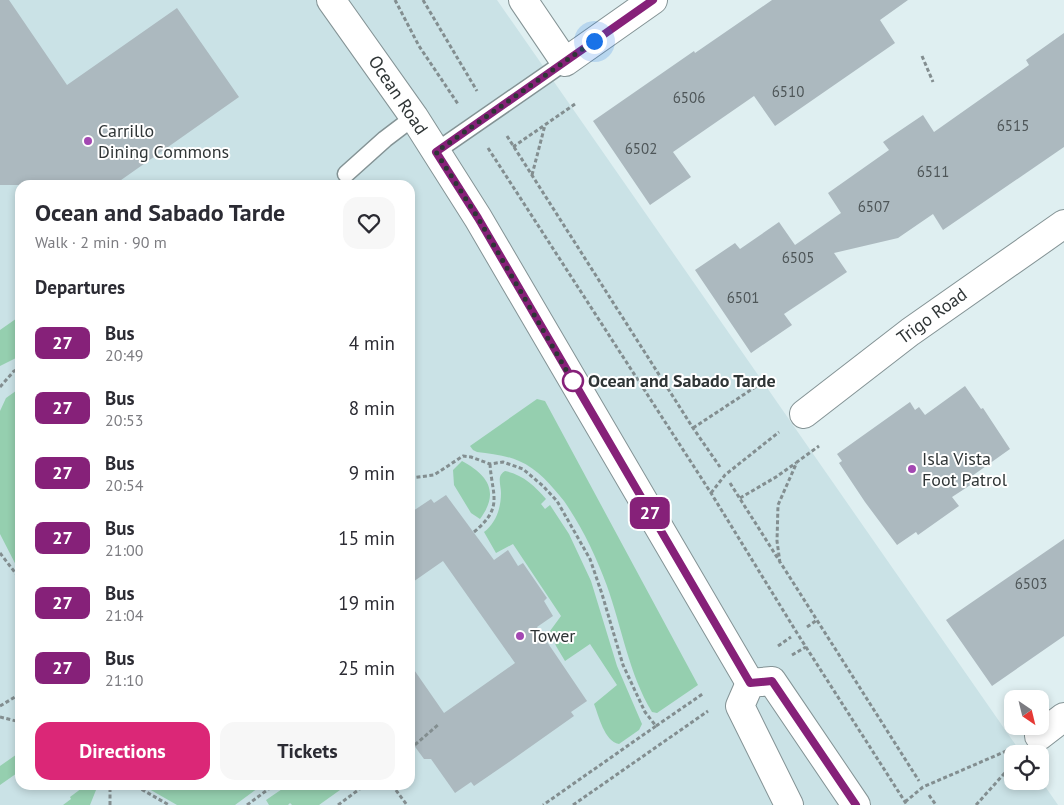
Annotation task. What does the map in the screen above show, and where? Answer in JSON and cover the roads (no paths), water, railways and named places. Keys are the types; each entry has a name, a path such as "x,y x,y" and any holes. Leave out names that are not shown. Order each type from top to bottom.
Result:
{"street":[{"name":"Ocean Road","path":"332,0 414,117 478,218 750,683"},
{"path":"522,0 565,62 653,0"},
{"name":"Trigo Road","path":"804,414 910,332 1064,224"},
{"path":"789,805 740,706 750,683 772,681 856,805"},
{"path":"1039,736 1064,718"}],"lane":[{"path":"436,152 565,62"},
{"path":"346,174 385,139 414,117"}],"place":[{"name":"Carrillo Dining Commons","path":"88,141"},
{"name":"Ocean and Sabado Tarde","path":"573,381"},
{"name":"Isla Vista Foot Patrol","path":"912,469"},
{"name":"Tower","path":"520,636"}]}
